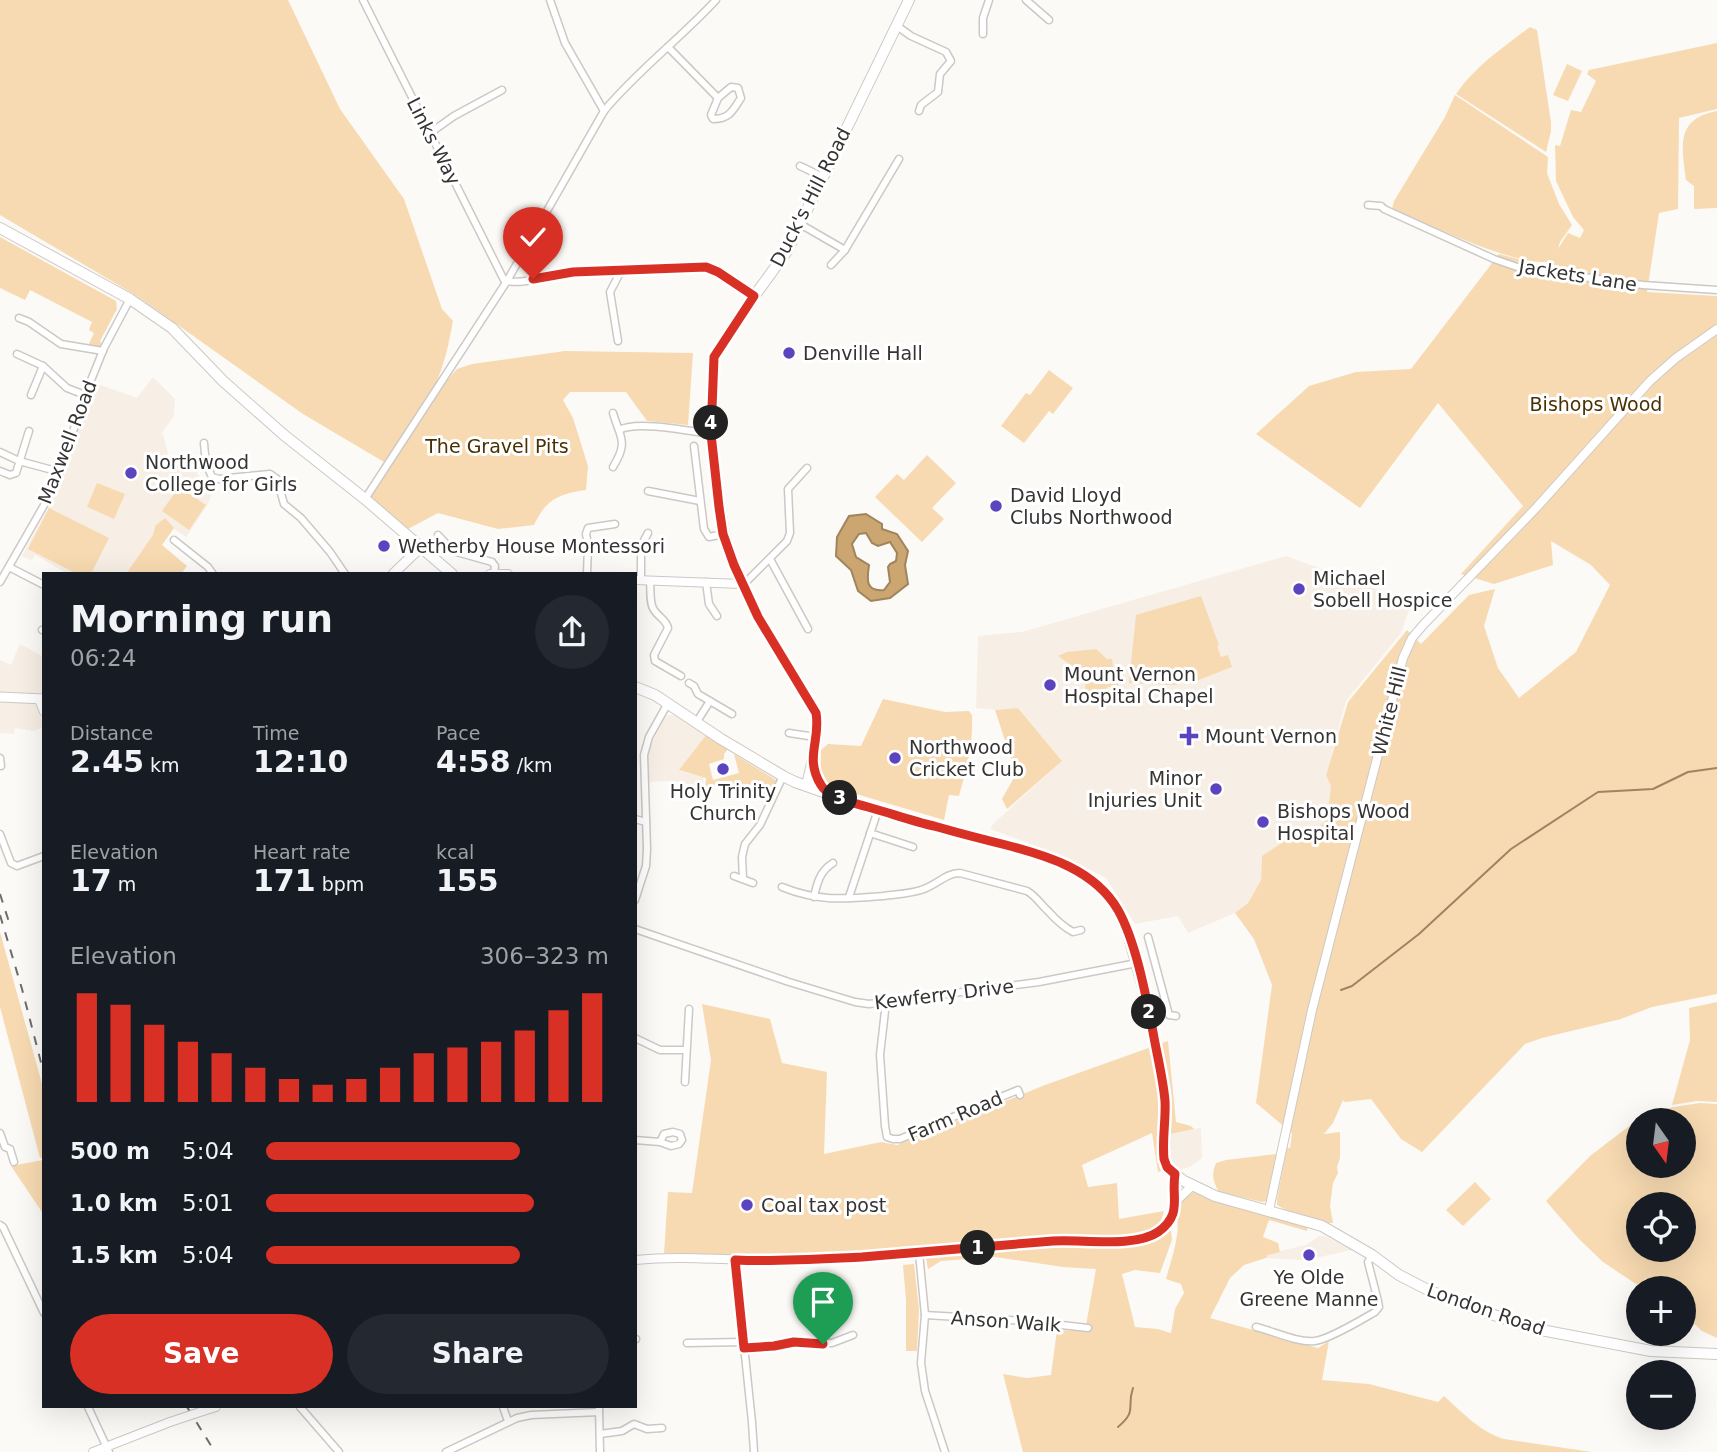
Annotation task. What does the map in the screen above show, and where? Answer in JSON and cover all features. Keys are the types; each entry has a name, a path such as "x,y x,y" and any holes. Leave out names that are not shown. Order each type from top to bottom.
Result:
{"main road":[{"name":"Duck's Hill Road","path":"807,785 816,737 817,720 813,706 758,617 723,534 711,434 714,357 787,251 909,0"},
{"path":"0,228 130,299 172,328 227,385 450,572"},
{"path":"395,572 421,548"},
{"path":"637,688 655,695 783,776 878,810 1053,859 1095,883 1107,894 1125,923 1137,963 1163,1081 1164,1159 1167,1167 1175,1174"},
{"path":"0,697 41,699"},
{"path":"812,765 826,793"},
{"name":"London Road","path":"1175,1174 1214,1196 1322,1226 1438,1295 1536,1329 1651,1351 1717,1354"}],"street":[{"name":"Links Way","path":"363,0 504,280 507,281"},
{"path":"550,0 565,43 604,111"},
{"path":"365,499 507,281 604,111 623,88 691,27 716,0"},
{"path":"983,34 983,18 989,0"},
{"path":"1026,0 1049,20"},
{"path":"897,26 911,36 946,52 951,61 940,74 938,92 921,105 919,111"},
{"path":"668,47 718,98"},
{"path":"732,87 738,88 741,98 729,115 713,119 711,115 718,98 732,87"},
{"path":"430,133 454,116 502,90"},
{"path":"831,265 845,250 898,159"},
{"path":"800,166 823,177"},
{"name":"Jackets Lane","path":"1368,205 1381,206 1523,270 1643,285 1717,290"},
{"path":"800,224 845,250"},
{"path":"507,281 509,283 573,272 706,267 754,296"},
{"path":"618,341 610,292 622,269"},
{"name":"Maxwell Road","path":"0,582 55,486 85,394 103,351 130,299"},
{"path":"19,318 61,344 103,351"},
{"name":"White Hill","path":"1269,1210 1312,1010 1403,657 1412,638 1537,507 1650,381 1676,358 1717,329"},
{"path":"17,354 43,366 67,388 85,394"},
{"path":"31,395 43,366"},
{"path":"613,413 622,434 622,453 614,467"},
{"path":"620,430 626,425 641,425 711,434"},
{"path":"0,471 10,475 16,473 29,430"},
{"path":"204,443 205,458 212,477 219,479 270,474 276,478 284,504 330,552 344,572"},
{"path":"694,446 706,534 712,537 723,534"},
{"path":"0,452 19,461 60,472"},
{"path":"642,580 742,584 782,548 789,537 788,489 807,468"},
{"path":"648,491 701,501"},
{"path":"587,572 588,528 615,524"},
{"path":"648,533 640,546 642,580 654,611 664,619 668,628 654,657 655,661 681,676"},
{"path":"438,535 453,551 492,562 495,566 493,572"},
{"path":"174,540 212,572"},
{"path":"770,559 808,629"},
{"path":"9,567 42,584"},
{"path":"706,582 709,604 717,616"},
{"path":"689,683 698,694 732,715"},
{"path":"696,723 710,701"},
{"path":"637,893 647,859 644,755 649,737 668,703"},
{"path":"789,733 816,737"},
{"path":"743,879 742,857 745,844 760,825 783,776"},
{"path":"849,897 878,810"},
{"path":"637,820 646,822"},
{"path":"870,833 914,846"},
{"path":"0,834 11,863 17,866 42,857"},
{"path":"814,897 821,874 833,863"},
{"path":"782,887 814,897 839,900 918,891 928,888 951,873 960,873 1034,895 1066,928 1073,932 1081,929"},
{"path":"734,876 753,883"},
{"name":"Kewferry Drive","path":"637,930 835,996 869,1004 1039,982 1137,963"},
{"path":"1148,937 1169,1015 1176,1016"},
{"path":"1147,1002 1165,999"},
{"name":"Farm Road","path":"886,1002 880,1055 887,1137 900,1139 1018,1090 1020,1095"},
{"path":"685,1082 689,1009"},
{"path":"637,1039 660,1050 686,1050"},
{"path":"0,1133 14,1162"},
{"path":"637,1140 660,1142"},
{"path":"637,1260 803,1261 1058,1241 1126,1241 1158,1232 1166,1224 1176,1201 1175,1174"},
{"path":"1176,1201 1192,1186"},
{"path":"0,1225 4,1227 42,1309"},
{"path":"919,1253 925,1315 921,1363 925,1391 945,1452"},
{"path":"1256,1327 1301,1340 1315,1341 1375,1312 1378,1310 1378,1301 1368,1262 1372,1255"},
{"path":"735,1260 754,1452"},
{"name":"Anson Walk","path":"925,1315 1088,1328"},
{"path":"687,1343 774,1346 794,1342 832,1343 853,1335"},
{"path":"88,1408 107,1449"},
{"path":"93,1452 213,1408"},
{"path":"301,1408 339,1452"},
{"path":"503,1408 508,1421"},
{"path":"446,1452 508,1421 531,1415 599,1410 600,1452"},
{"path":"600,1434 622,1431 634,1424 647,1429 662,1428"}],"shaded area":[{"name":"Northwood College for Girls","path":"153,377 175,399 174,416 161,434 168,453 166,459 195,470 212,494 186,537 164,519 154,527 151,550 138,572 65,572 35,555 32,561 22,556 56,494 95,383 137,398"},
{"path":"866,514 882,524 882,529 897,534 908,551 905,565 908,584 890,598 871,601 858,591 851,570 836,556 837,537 849,516","holes":["866,533 872,543 878,546 890,542 897,553 896,561 888,567 890,582 884,590 870,587 869,565 856,557 852,544 859,534"]},
{"name":"Mount Vernon","path":"1286,556 1412,602 1401,633 1346,701 1326,775 1331,786 1327,819 1320,826 1298,832 1262,856 1261,880 1248,903 1235,913 1188,933 1178,916 1135,924 1106,878 1061,855 990,829 1062,761 1018,708 976,708 978,636 1022,632"},
{"path":"20,644 42,656 42,703 36,705 42,728 33,731 15,728 14,734 0,733 0,660 11,665"},
{"path":"668,715 686,721 707,734 680,771 704,777 702,787 672,781 649,782 649,750"},
{"path":"1201,1128 1202,1158 1190,1167 1178,1170 1168,1148 1170,1132"},
{"path":"1319,1236 1325,1236 1352,1250 1306,1260 1266,1258 1272,1253 1306,1245"}],"green space":[{"path":"0,0 288,0 340,109 404,199 442,309 453,321 445,359 432,391 384,462 303,414 137,296 0,215"},
{"path":"1530,27 1537,30 1551,122 1546,152 1456,94 1481,66"},
{"name":"Bishops Wood","path":"1717,43 1717,109 1679,118 1678,209 1659,213 1647,292 1717,296 1717,994 1652,1007 1621,1019 1525,1044 1422,1152 1401,1139 1371,1099 1343,1100 1333,1123 1324,1134 1340,1132 1338,1173 1333,1183 1330,1206 1333,1223 1286,1210 1277,1205 1277,1199 1292,1133 1256,1103 1272,985 1254,939 1235,913 1248,903 1261,880 1262,856 1298,832 1320,826 1327,819 1331,786 1326,775 1348,702 1407,630 1421,644 1469,595 1495,589 1484,626 1498,668 1519,698 1576,652 1610,585 1591,565 1551,541 1553,565 1494,584 1461,574 1523,506 1438,403 1360,508 1256,434 1309,386 1356,372 1411,369 1499,254 1541,265 1551,261 1537,262 1496,252 1392,209 1394,201 1445,117 1455,95 1548,157 1547,173 1559,204 1572,225 1558,249 1568,233 1580,238 1584,230 1573,217 1556,181 1555,145 1560,146 1571,110 1581,112 1596,81 1587,74 1589,70"},
{"path":"1567,64 1582,71 1568,101 1553,95"},
{"path":"1717,111 1717,208 1694,209 1694,186 1686,180 1684,136 1694,120"},
{"path":"0,237 116,301 117,309 100,341 104,348 87,348 94,333 89,330 92,322 30,290 25,300 0,288"},
{"name":"The Gravel Pits","path":"565,351 693,353 688,425 647,421 626,392 570,392 563,400 573,418 588,466 586,490 554,499 543,509 534,525 498,529 438,513 408,529 370,502 369,495 434,401 434,396 457,369 472,364"},
{"path":"1049,370 1073,388 1053,414 1049,411 1024,443 1001,426 1026,393 1030,395"},
{"path":"927,455 956,483 932,508 944,519 922,542 875,497 897,474 904,480"},
{"path":"97,483 125,494 114,519 87,507"},
{"path":"179,487 206,505 189,530 162,511"},
{"path":"49,508 109,538 92,572 73,572 28,549"},
{"path":"165,518 174,528 162,545 187,566 182,572 127,572 153,535 155,526"},
{"path":"1201,596 1221,657 1228,655 1232,667 1191,683 1129,683 1136,615"},
{"path":"1096,649 1107,659 1112,659 1114,672 1119,671 1118,687 1108,687 1101,694 1086,693 1085,684 1080,681 1075,668 1058,656 1067,652"},
{"name":"Northwood Cricket Club","path":"883,699 945,712 969,711 972,715 965,775 959,796 949,795 944,820 836,788 823,777 821,750 828,744 861,746"},
{"path":"1018,708 1062,761 1007,809 1002,799 1016,774 995,710"},
{"path":"707,734 728,749 724,759 709,764 713,780 739,773 734,754 776,780 768,797 722,783 705,787 706,778 679,770"},
{"path":"0,932 42,1084 42,1158 40,1158 0,1007"},
{"path":"1717,1002 1717,1102 1697,1101 1672,1105 1690,1040 1689,1008"},
{"path":"702,1004 770,1019 782,1063 827,1072 824,1154 881,1142 897,1145 1045,1085 1168,1041 1176,1122 1194,1129 1160,1136 1164,1170 1158,1172 1152,1133 1082,1165 1088,1187 1117,1183 1119,1219 1164,1211 1159,1227 1149,1233 1131,1237 1048,1238 758,1258 664,1253 668,1192 692,1193 711,1060"},
{"path":"1700,1103 1717,1104 1717,1338 1696,1325 1696,1276 1626,1277 1603,1262 1546,1201 1590,1156 1626,1128 1626,1178 1696,1178 1696,1108 1670,1108"},
{"path":"1277,1154 1269,1198 1266,1201 1219,1192 1213,1178 1216,1163"},
{"path":"42,1160 42,1212 11,1166"},
{"path":"1475,1182 1491,1199 1463,1226 1446,1210"},
{"path":"1194,1192 1307,1224 1307,1231 1269,1220 1263,1237 1278,1243 1280,1252 1244,1265 1230,1278 1210,1318 1318,1348 1329,1341 1322,1380 1369,1384 1438,1402 1444,1396 1472,1421 1495,1436 1592,1452 1023,1452 1003,1374 1027,1378 1051,1375 1057,1330 1085,1331 1096,1269 995,1257 941,1261 928,1269 926,1258 1025,1247 1129,1245 1146,1242 1171,1231 1172,1240 1160,1273 1135,1270 1122,1274 1135,1327 1171,1333 1175,1309 1184,1293 1181,1284 1166,1279 1178,1232 1178,1207 1182,1200"},
{"path":"914,1264 919,1309 917,1351 906,1351 903,1265"}],"waterway":[{"path":"1341,990 1352,986 1419,934 1511,849 1598,792 1653,789 1688,772 1717,768"},
{"path":"1118,1427 1130,1412 1133,1388"}],"railway":[{"path":"0,894 9,922"},
{"path":"0,915 42,1066"},
{"path":"188,1408 215,1452"}],"place":[{"name":"Denville Hall","path":"789,353"},
{"name":"Northwood College for Girls","path":"131,473"},
{"name":"David Lloyd Clubs Northwood","path":"996,506"},
{"name":"Wetherby House Montessori","path":"384,546"},
{"name":"Michael Sobell Hospice","path":"1299,589"},
{"name":"Mount Vernon Hospital Chapel","path":"1050,685"},
{"name":"Mount Vernon","path":"1189,736"},
{"name":"Northwood Cricket Club","path":"895,758"},
{"name":"Holy Trinity Church","path":"723,769"},
{"name":"Minor Injuries Unit","path":"1216,789"},
{"name":"Bishops Wood Hospital","path":"1263,822"},
{"name":"Coal tax post","path":"747,1205"},
{"name":"Ye Olde Greene Manne","path":"1309,1255"}],"route":[{"path":"533,279 573,272 706,267 754,296 714,357 711,434 719,507 723,534 758,617 816,713 812,765 820,783 826,793 1032,852 1081,873 1107,894 1117,908 1125,923 1137,963 1163,1081 1164,1159 1167,1167 1175,1174 1175,1207 1166,1224 1148,1237 1126,1241 1058,1241 803,1261 735,1260 744,1348 794,1342 823,1344"}]}
